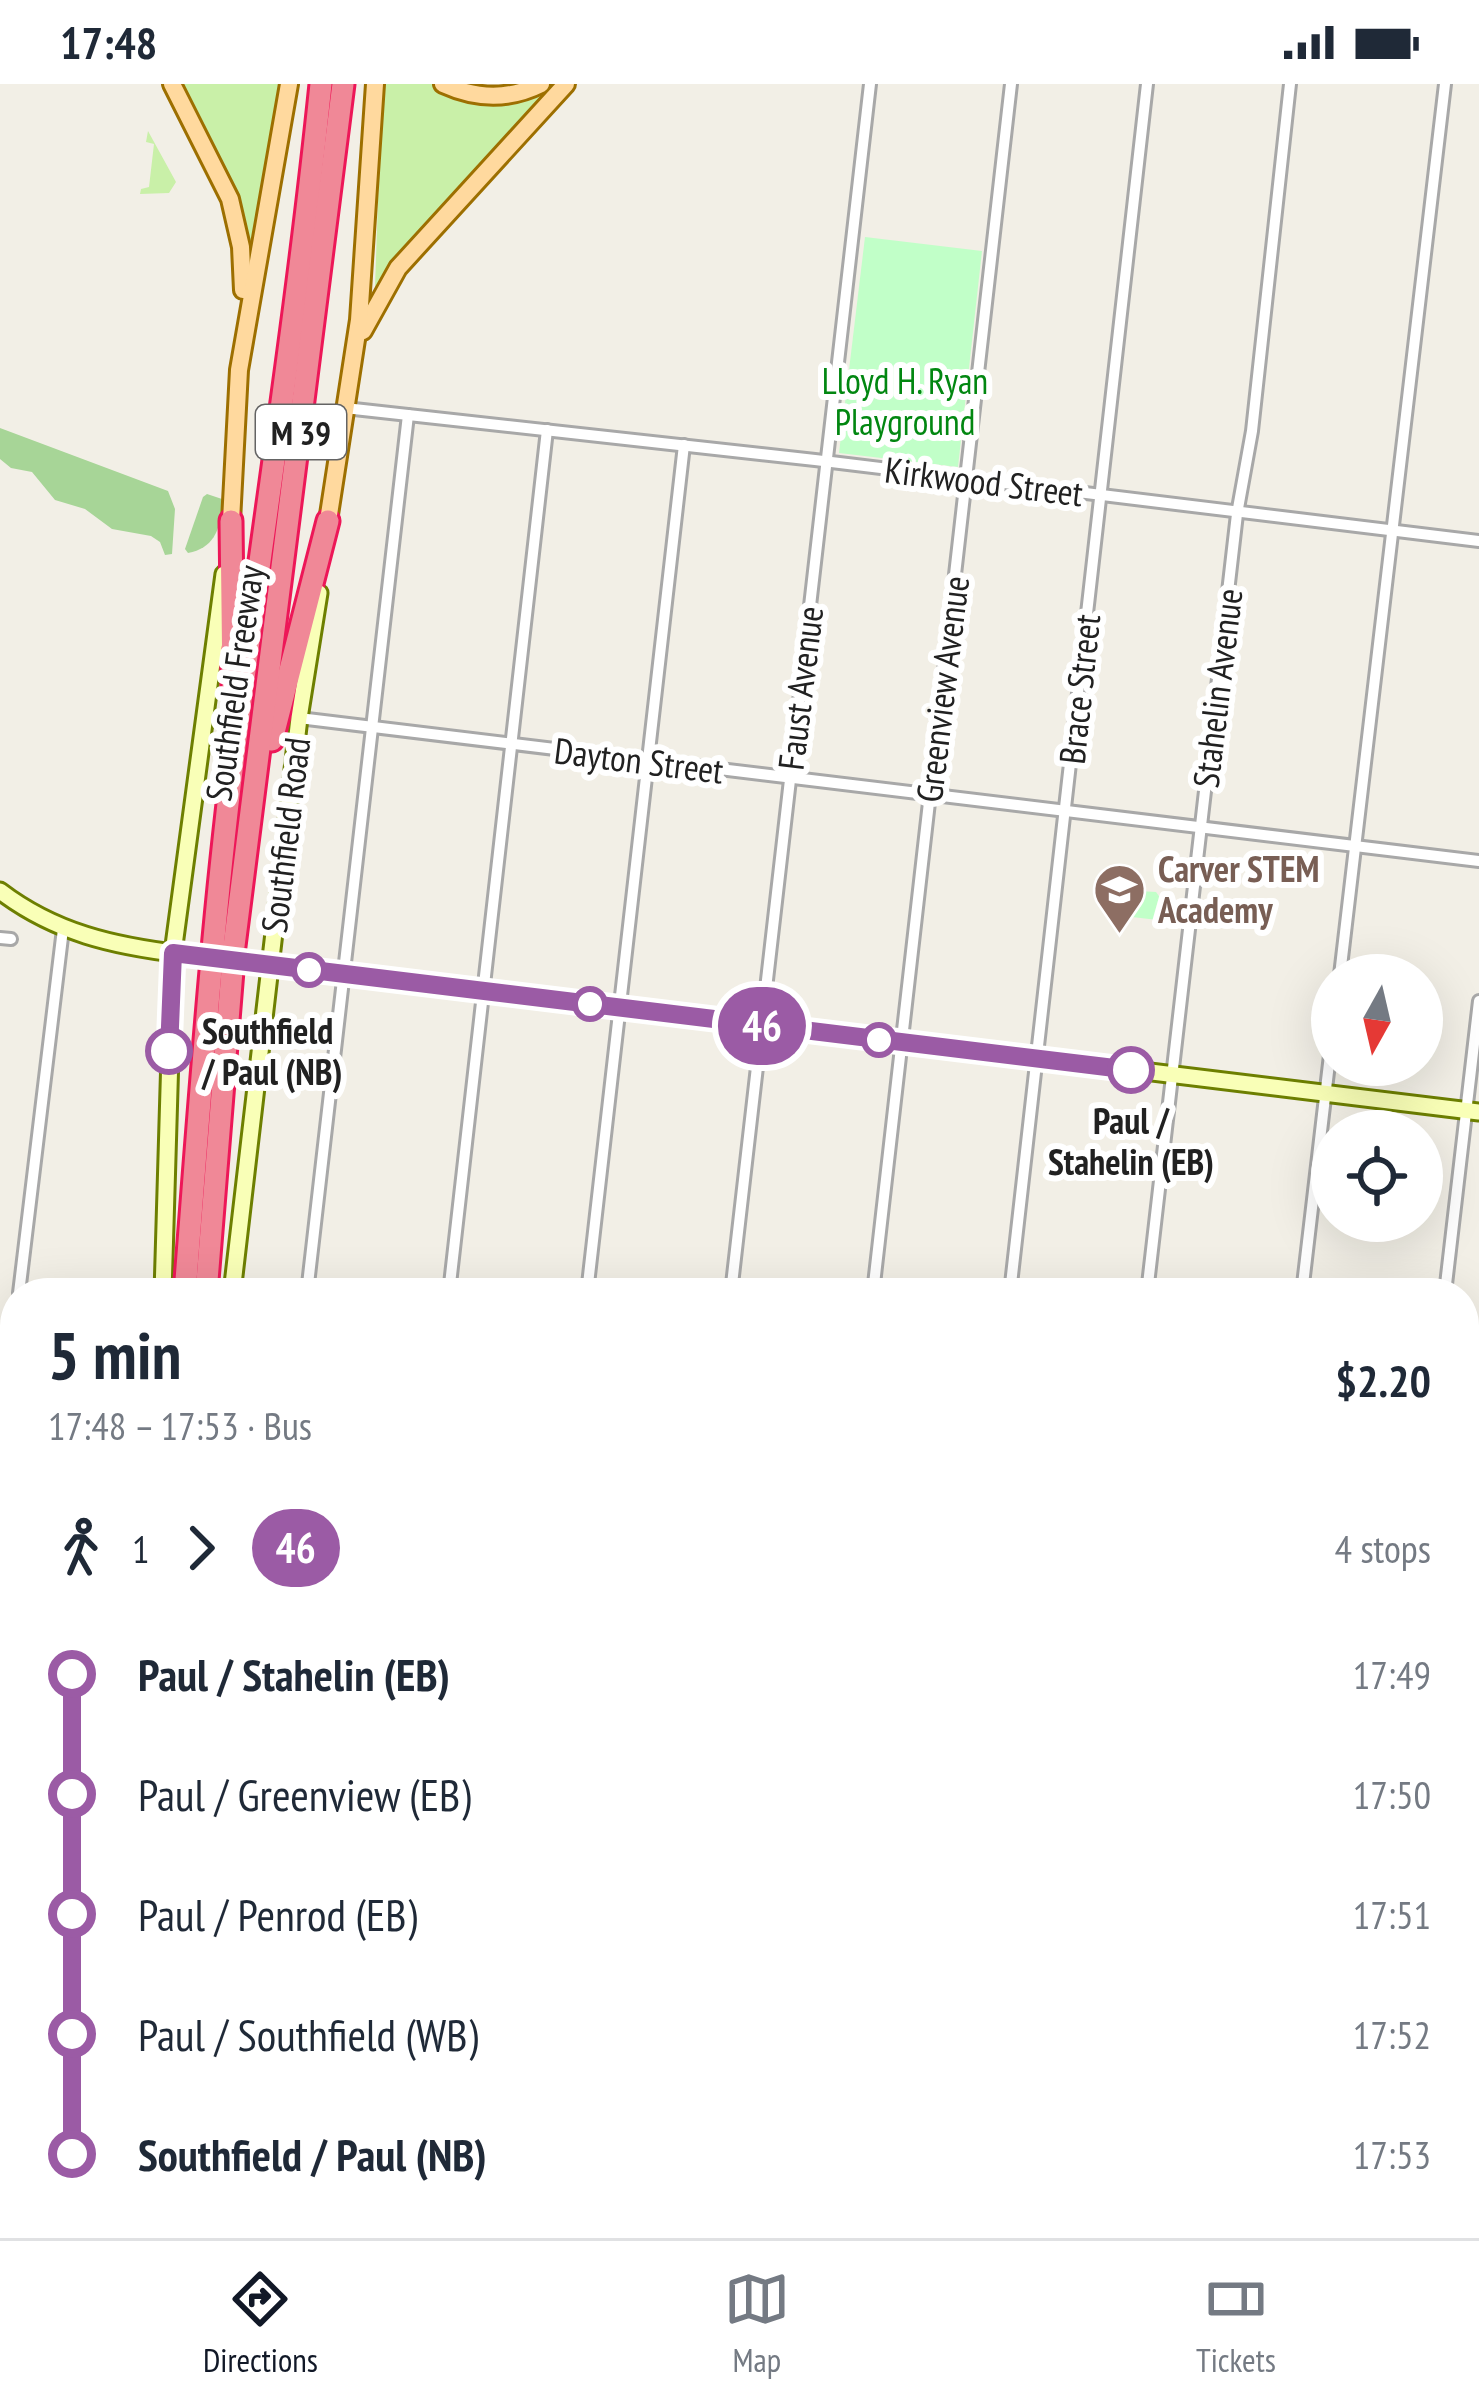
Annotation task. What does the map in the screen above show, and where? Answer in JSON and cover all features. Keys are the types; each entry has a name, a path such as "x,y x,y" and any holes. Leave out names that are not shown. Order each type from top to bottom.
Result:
{"highway":[{"name":"Southfield Freeway","path":"186,1278 202,1065 238,726 277,457 321,84"},
{"name":"Southfield Freeway","path":"207,1278 232,968 343,84"},
{"path":"231,520 232,687 238,726"},
{"path":"256,779 274,734 328,521"}],"main road":[{"path":"164,1278 180,954 231,520 243,299 235,214 172,84"},
{"path":"239,370 289,84"},
{"path":"328,521 353,360 375,84"},
{"path":"443,84 489,97 521,93 542,84"},
{"path":"353,360 375,304 398,268 566,84"},
{"name":"Southfield Road","path":"233,1278 263,964 328,521"},
{"path":"0,891 63,928 112,944 1472,1112"}],"street":[{"name":"Faust Avenue","path":"733,1278 870,84"},
{"name":"Greenview Avenue","path":"875,1278 1011,84"},
{"name":"Brace Street","path":"1012,1278 1147,84"},
{"name":"Stahelin Avenue","path":"1149,1278 1290,84"},
{"path":"1343,954 1445,84"},
{"name":"Kirkwood Street","path":"345,408 1479,541"},
{"path":"310,1278 408,415"},
{"path":"451,1278 547,430"},
{"path":"589,1278 684,445"},
{"name":"Dayton Street","path":"299,718 1479,861"},
{"path":"21,1278 63,928"},
{"path":"1447,1278 1472,1112 1479,1001"},
{"path":"1304,1278 1326,1086"}],"green space":[{"path":"175,84 279,84 250,261"},
{"path":"382,84 432,84 447,92 531,94 559,84 375,287"},
{"path":"148,131 176,182 169,193 140,194 149,187 154,144 146,142"},
{"name":"Lloyd H. Ryan Playground","path":"865,237 982,251 958,467 839,453"},
{"path":"0,428 168,491 175,509 172,554 165,555 160,542 151,536 112,529 85,509 55,500 32,472 11,468 0,459"},
{"path":"207,494 222,499 219,526 211,541 188,553 185,549"},
{"path":"1139,891 1156,892 1161,899 1177,902 1175,922 1132,917"}],"bus line":[{"name":"46","path":"169,1051 173,953 1131,1070"}],"place":[{"name":"Carver STEM Academy","path":"1119,935"},
{"name":"Southfield / Paul (NB)","path":"169,1051"},
{"name":"Paul / Stahelin (EB)","path":"1131,1070"}]}
